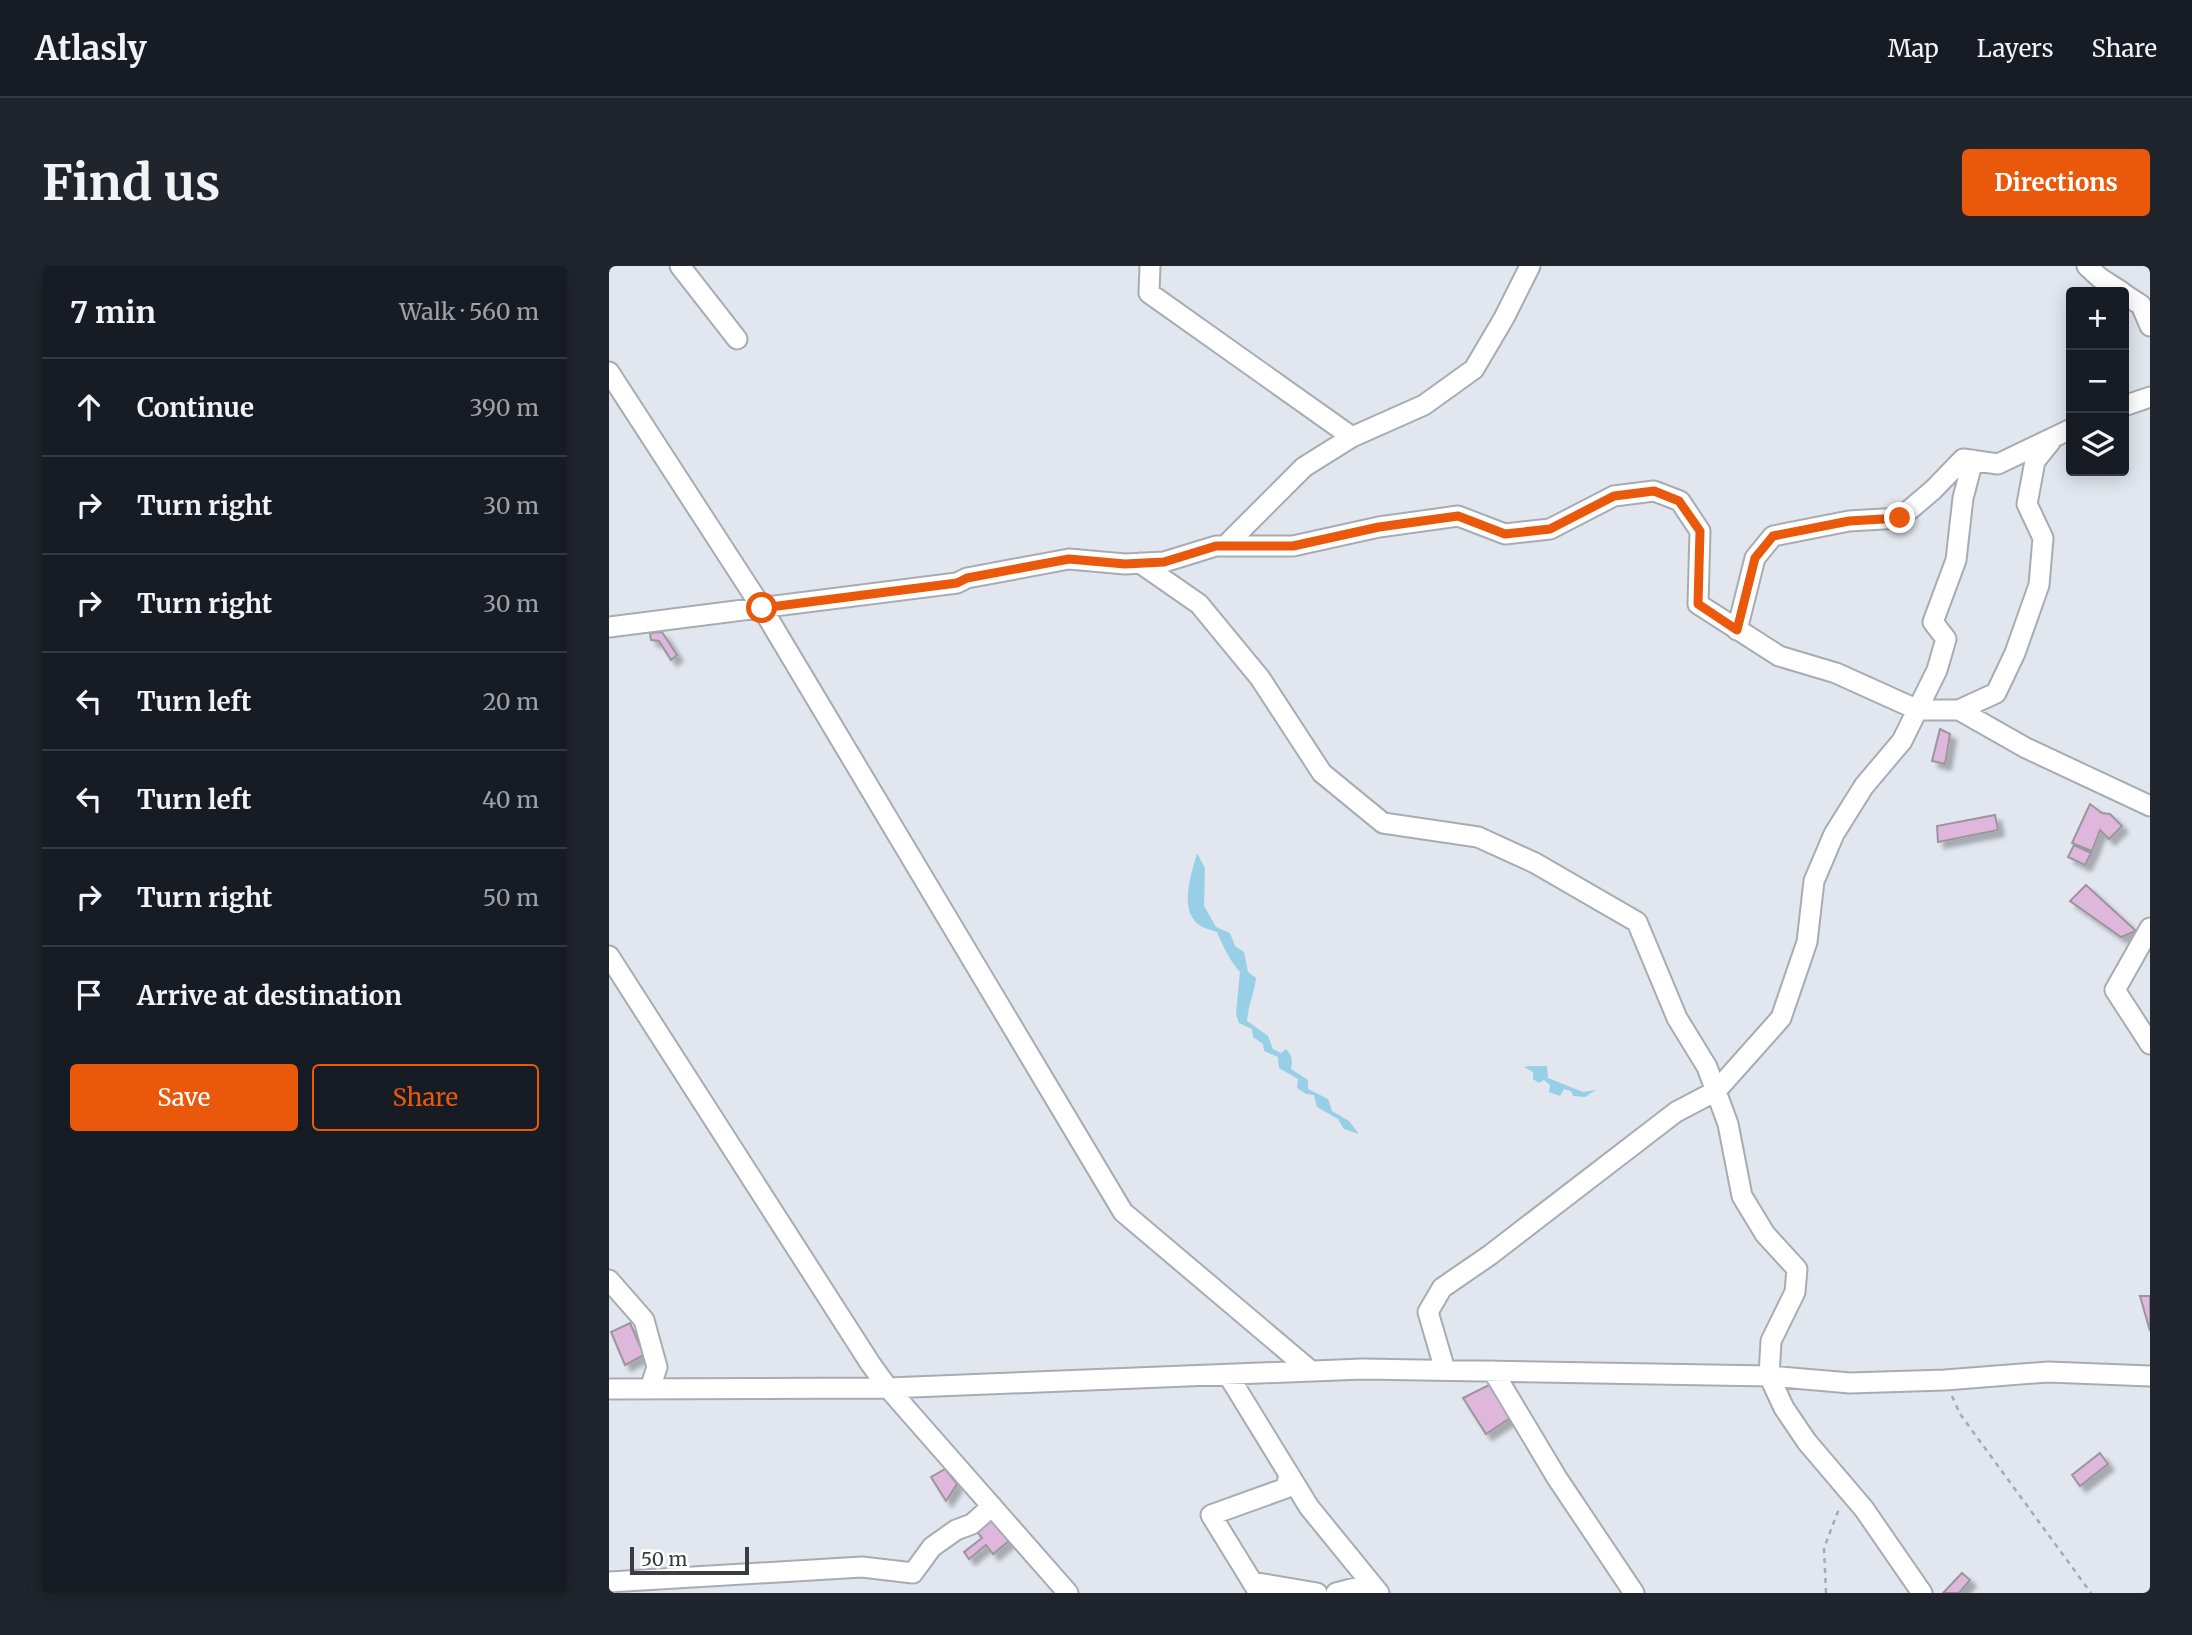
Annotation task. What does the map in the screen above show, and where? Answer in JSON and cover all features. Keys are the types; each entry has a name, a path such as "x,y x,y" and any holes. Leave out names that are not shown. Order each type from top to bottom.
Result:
{"street":[{"path":"680,266 737,339"},
{"path":"1150,266 1149,293 1352,437"},
{"path":"1225,546 1304,467 1352,437 1424,405 1474,369 1504,318 1529,266"},
{"path":"2087,266 2114,287"},
{"path":"2129,297 2141,305 2150,326"},
{"path":"609,372 762,608 1123,1212 1311,1371"},
{"path":"2129,404 2150,397"},
{"path":"1737,630 1755,558 1773,536 1849,521 1900,518 1933,490 1963,459 1998,464 2066,432"},
{"path":"609,627 957,583 967,578 1069,559 1125,564 1164,562 1216,546 1293,546 1379,527 1458,516 1505,534 1550,529 1614,496 1654,491 1679,501 1700,531 1698,604 1779,656 1836,673 1918,710 1959,710 1996,693 2015,653 2039,585 2043,538 2028,504 2029,493 2035,461 2053,439"},
{"path":"1445,1370 1428,1312 1442,1288 1490,1255 1676,1112 1716,1091 1781,1018 1807,942 1814,881 1833,834 1864,786 1902,741 1937,670 1946,639 1933,622 1956,560 1963,498 1973,460"},
{"path":"1140,563 1199,604 1259,678 1322,773 1383,823 1478,837 1535,863 1637,922 1677,1018 1707,1067 1727,1124 1742,1196 1765,1234 1797,1269 1795,1292 1771,1341 1769,1376 1784,1408 1807,1441 1864,1509 1922,1593"},
{"path":"1959,710 2026,748 2150,806"},
{"path":"2150,928 2115,990 2150,1044"},
{"path":"609,956 888,1388 1068,1593"},
{"path":"609,1280 644,1320 657,1367 650,1389"},
{"path":"609,1389 888,1388 1362,1368 1769,1376 1850,1383 1945,1380 2048,1372 2150,1377"},
{"path":"1493,1371 1557,1478 1634,1593"},
{"path":"1228,1375 1309,1507 1375,1588"},
{"path":"1289,1474 1286,1488 1211,1515 1255,1587 1317,1593"},
{"path":"609,1582 862,1567 913,1573 932,1547 956,1530 972,1524 992,1506"},
{"path":"1336,1593 1375,1588"}],"path":[{"path":"1945,1380 1960,1414 2091,1593"},
{"path":"1826,1593 1824,1548 1847,1490"}],"water":[{"path":"1197,853 1205,868 1204,906 1216,927 1230,933 1235,946 1244,952 1248,972 1256,978 1247,1021 1268,1036 1273,1049 1281,1053 1286,1049 1291,1058 1291,1069 1308,1080 1308,1089 1328,1099 1332,1111 1349,1121 1359,1134 1344,1129 1338,1119 1317,1107 1314,1095 1306,1094 1297,1088 1298,1079 1279,1068 1278,1057 1264,1051 1263,1044 1253,1037 1252,1029 1239,1023 1236,1014 1240,972 1217,932 1201,926 1190,912 1188,892"},
{"path":"1547,1066 1548,1078 1583,1092 1596,1090 1585,1097 1573,1096 1571,1091 1564,1089 1560,1096 1549,1092 1550,1085 1544,1080 1539,1083 1533,1079 1533,1072 1524,1067"}],"building":[{"path":"662,632 677,655 671,660 659,641 651,640 650,633"},
{"path":"1940,729 1950,734 1945,764 1932,761"},
{"path":"2090,804 2102,813 2110,814 2122,826 2109,839 2100,830 2092,851 2072,843"},
{"path":"1995,815 1998,830 1938,842 1937,826"},
{"path":"2074,845 2091,853 2085,865 2068,857"},
{"path":"2086,885 2136,931 2121,937 2070,901"},
{"path":"2140,1296 2150,1296 2150,1331"},
{"path":"630,1323 644,1355 625,1365 611,1332"},
{"path":"1491,1384 1513,1416 1486,1434 1463,1398"},
{"path":"2100,1453 2108,1464 2080,1486 2072,1475"},
{"path":"945,1469 957,1484 946,1501 931,1477"},
{"path":"990,1516 1010,1540 993,1554 986,1545 969,1559 964,1552 982,1538 975,1529"},
{"path":"1962,1573 1970,1580 1959,1593 1943,1593"}],"route":[{"path":"762,608 957,583 967,578 1069,559 1125,564 1164,562 1216,546 1293,546 1379,527 1458,516 1505,534 1550,529 1614,496 1654,491 1679,501 1700,531 1698,604 1737,630 1755,558 1773,536 1849,521 1900,518"}]}
